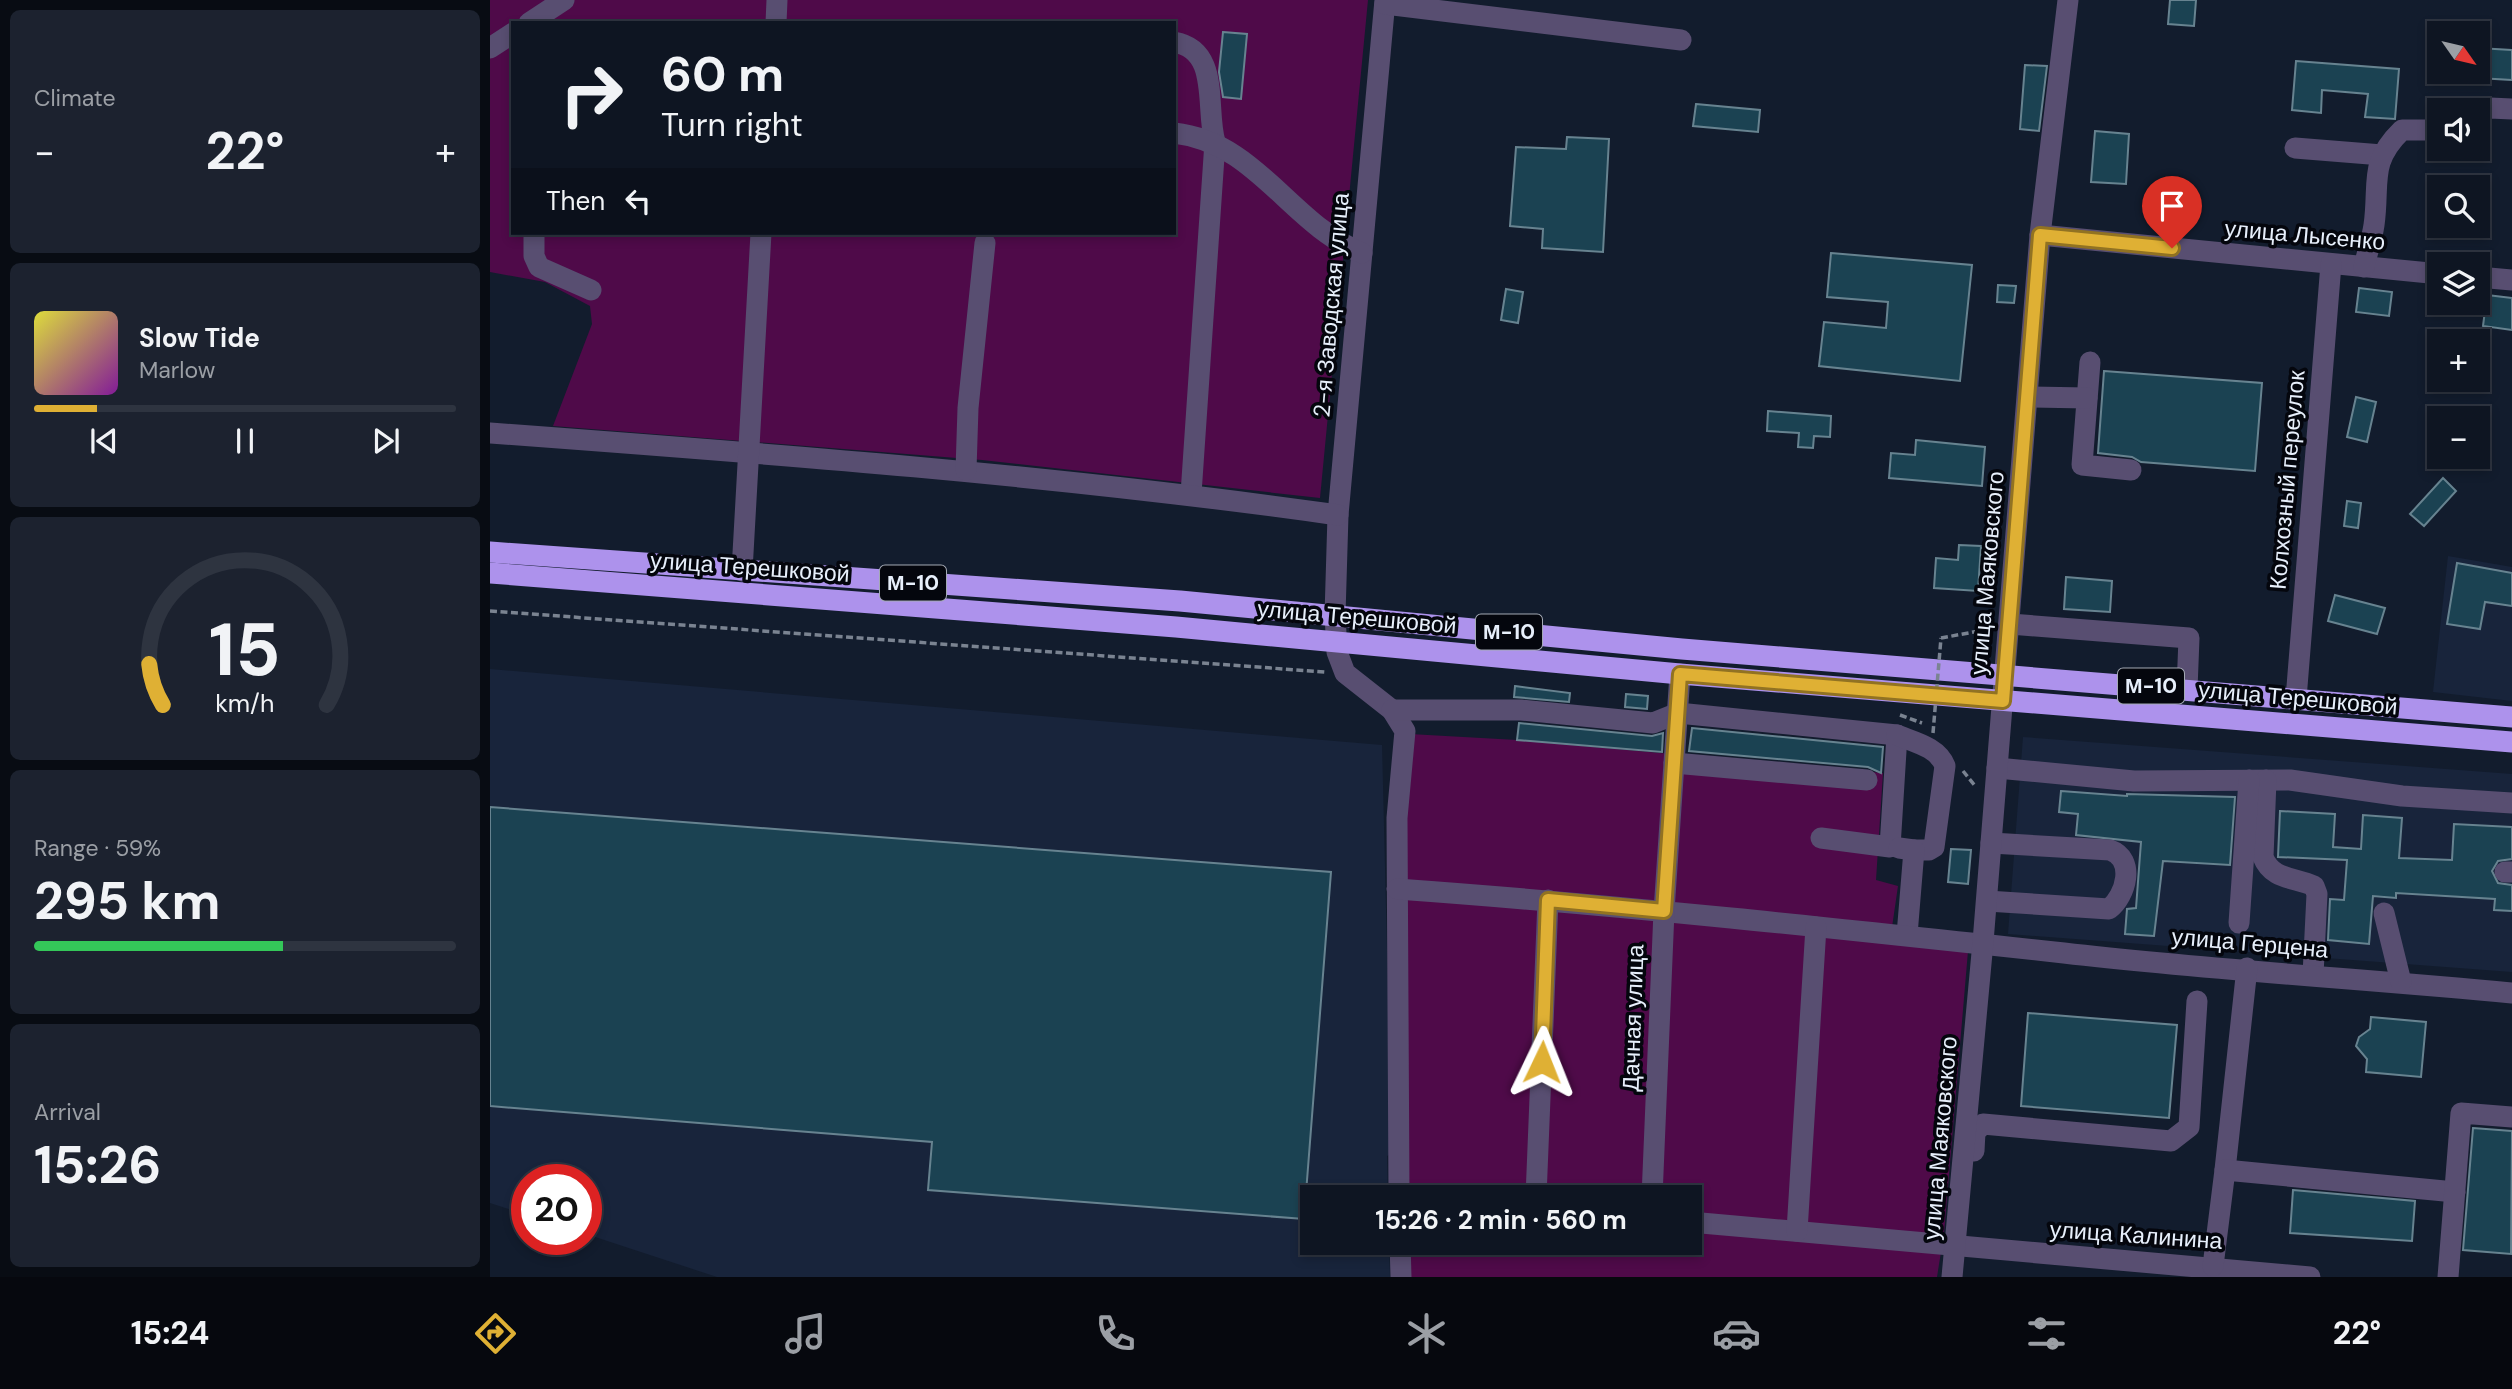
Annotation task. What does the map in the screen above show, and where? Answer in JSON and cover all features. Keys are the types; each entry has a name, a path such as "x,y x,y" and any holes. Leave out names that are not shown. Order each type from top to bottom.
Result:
{"highway":[{"name":"улица Терешковой","path":"490,552 1180,601 1682,649 2512,717"},
{"name":"улица Терешковой","path":"490,573 2512,742"}],"street":[{"path":"536,21 564,0"},
{"path":"775,21 777,0"},
{"name":"улица Маяковского","path":"1952,1277 1957,1248 1987,901 2040,235 2068,0"},
{"path":"1385,2 1681,40"},
{"name":"2-я Заводская улица","path":"1345,673 1337,642 1335,615 1338,516 1385,2"},
{"path":"490,48 511,34"},
{"path":"1176,43 1194,51 1206,65 1209,122 1215,142 1191,494"},
{"path":"2490,108 2512,109"},
{"path":"2364,267 2374,226 2378,163 2386,145 2402,130 2427,130"},
{"path":"1176,134 1215,142 1234,153 1330,237 1362,253"},
{"path":"2295,148 2382,155"},
{"path":"534,235 534,256 539,267 591,290"},
{"path":"742,571 761,235"},
{"name":"улица Лысенко","path":"2040,235 2427,273"},
{"path":"966,470 968,408 985,243"},
{"name":"Колхозный переулок","path":"2296,699 2331,264"},
{"path":"2490,278 2512,280"},
{"path":"2090,362 2082,465 2131,470"},
{"path":"2028,397 2087,398"},
{"path":"490,433 966,470 1191,494 1338,516"},
{"path":"2010,625 2189,638 2187,689"},
{"path":"1345,673 1392,710 1405,731 1397,818 1399,1185"},
{"name":"Дачная улица","path":"1653,1185 1664,911 1680,674"},
{"path":"1392,710 1521,710 1653,723 1678,713 1897,735 1929,748 1941,757 1945,766 1934,846 1930,850 1821,838"},
{"path":"1890,847 1897,735"},
{"path":"1674,763 1867,780"},
{"path":"1997,768 2134,781 2290,780 2402,796 2512,803"},
{"path":"2239,923 2258,780"},
{"path":"2258,780 2263,857 2267,867 2279,876 2314,886 2317,894 2313,975"},
{"path":"1987,901 2109,909 2122,896 2126,864 2122,857 2110,850 1991,843"},
{"path":"1907,935 1914,850"},
{"name":"улица Герцена","path":"1397,889 1548,900 1983,942 2064,953 2512,992"},
{"path":"1536,1185 1548,900"},
{"path":"2384,914 2401,982"},
{"path":"1797,1231 1816,927"},
{"path":"2213,1266 2247,968"},
{"path":"1959,1220 1969,1198 1975,1132 1983,1124 2171,1141 2180,1136 2189,1127 2197,1001"},
{"path":"2448,1277 2461,1113 2512,1117"},
{"path":"2225,1170 2455,1192"},
{"name":"улица Калинина","path":"1702,1223 1957,1248 2213,1266 2310,1277"},
{"path":"1400,1255 1401,1277"}],"path":[{"path":"490,611 1345,673"},
{"path":"1933,733 1941,638 2010,625"}],"shaded area":[{"path":"490,0 1368,0 1320,498 982,460 553,426 592,324 590,306 545,282 490,272"},
{"path":"2448,556 2512,567 2512,701 2433,692"},
{"path":"490,669 1382,745 1392,1153 1387,1156 1388,1185 1300,1185 1300,1255 1389,1255 1390,1277 717,1277 602,1239 602,1164 511,1164 511,1210 490,1203"},
{"path":"1410,734 1517,740 1883,773 1876,880 1898,886 1890,941 1968,951 1944,1233 1937,1277 1407,1277 1406,1255 1702,1255 1702,1185 1404,1185 1404,851"},
{"path":"2023,737 2512,774 2512,972 2008,934"}],"building":[{"path":"2170,0 2196,0 2194,26 2168,24"},
{"path":"1223,32 1247,34 1241,99 1223,97 1219,72"},
{"path":"2490,49 2512,50 2512,80 2490,79"},
{"path":"2296,61 2399,69 2395,119 2365,117 2368,94 2322,90 2321,113 2292,110"},
{"path":"2025,65 2047,66 2039,131 2020,129"},
{"path":"1696,104 1760,110 1758,132 1693,126"},
{"path":"2095,131 2129,134 2126,184 2091,182"},
{"path":"1567,137 1609,139 1603,252 1542,248 1543,229 1510,226 1516,147 1566,149"},
{"path":"1831,253 1972,265 1960,381 1819,366 1824,322 1886,328 1888,302 1827,297"},
{"path":"1998,285 2016,286 2014,303 1997,302"},
{"path":"2359,288 2392,292 2389,316 2356,312"},
{"path":"1506,289 1523,292 1518,323 1501,320"},
{"path":"2490,295 2512,298 2512,330 2483,326 2484,315 2490,315"},
{"path":"2104,371 2262,383 2255,471 2141,462 2132,457 2098,453"},
{"path":"2356,397 2376,402 2367,442 2347,437"},
{"path":"1768,411 1831,416 1830,437 1814,436 1813,448 1798,447 1799,433 1767,431"},
{"path":"1916,440 1985,447 1982,486 1889,478 1891,453 1915,455"},
{"path":"2443,478 2456,491 2424,526 2410,514"},
{"path":"2347,501 2361,503 2358,528 2344,526"},
{"path":"1959,545 1981,546 1978,591 1934,588 1936,558 1958,560"},
{"path":"2457,563 2512,573 2512,606 2485,602 2480,629 2447,624"},
{"path":"2066,577 2112,581 2110,612 2064,609"},
{"path":"2335,595 2385,608 2377,634 2328,621"},
{"path":"1515,686 1570,693 1569,702 1514,697"},
{"path":"1626,694 1648,696 1647,709 1625,707"},
{"path":"1519,723 1652,736 1663,733 1662,752 1517,740"},
{"path":"1692,728 1883,747 1881,773 1868,767 1689,751"},
{"path":"2061,791 2127,796 2235,797 2230,865 2163,861 2154,936 2125,934 2127,909 2136,908 2141,842 2076,835 2078,814 2059,812"},
{"path":"490,807 1331,872 1307,1185 1300,1185 1300,1219 928,1190 932,1142 490,1106"},
{"path":"2280,811 2335,814 2333,847 2361,849 2363,815 2402,818 2399,858 2452,860 2454,824 2512,827 2512,859 2498,861 2492,871 2498,883 2512,885 2512,911 2494,910 2495,899 2396,893 2396,898 2373,896 2369,944 2328,940 2330,899 2344,900 2347,860 2278,857"},
{"path":"1951,849 1971,850 1968,884 1948,882"},
{"path":"2028,1013 2177,1025 2169,1118 2021,1106"},
{"path":"2371,1017 2426,1022 2421,1077 2366,1072 2367,1059 2356,1046 2359,1037 2370,1029"},
{"path":"2473,1128 2512,1131 2511,1254 2463,1250"},
{"path":"2293,1190 2415,1201 2412,1241 2290,1233"}],"route":[{"path":"1542,1062 1548,900 1664,911 1680,674 2003,701 2040,235 2172,248"}]}
